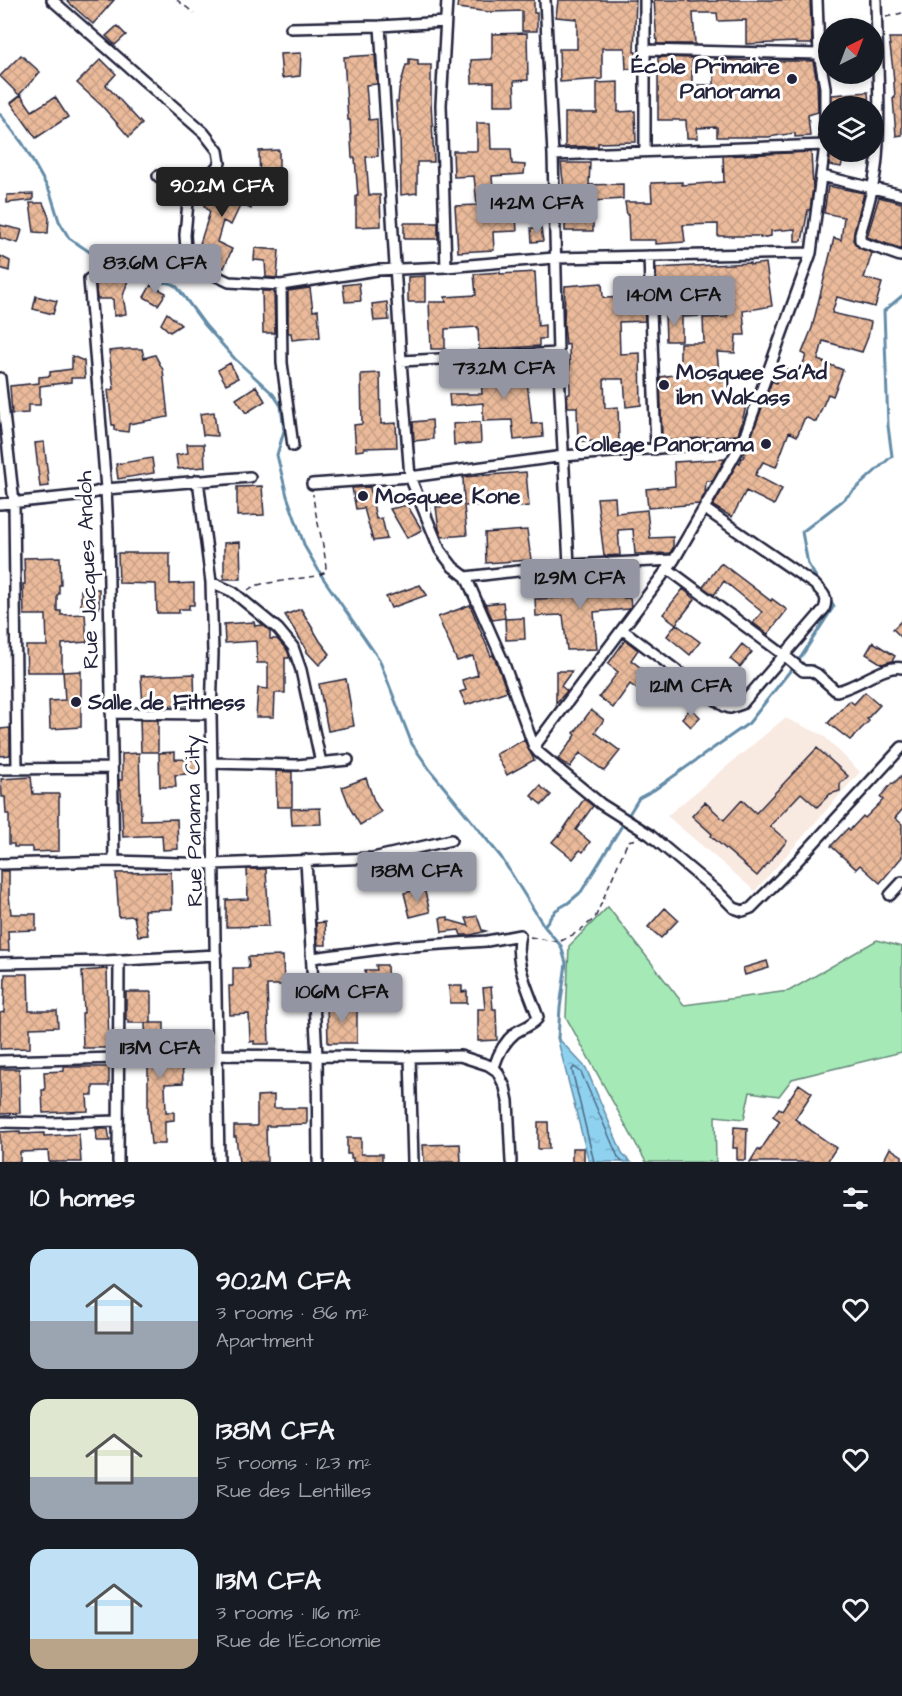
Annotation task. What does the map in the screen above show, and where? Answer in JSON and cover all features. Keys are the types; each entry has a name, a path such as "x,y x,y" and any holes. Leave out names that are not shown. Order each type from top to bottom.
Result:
{"street":[{"path":"52,0 204,133 218,151 220,163 188,202 186,249 194,260 210,273 229,282 281,285 396,268 446,267 554,258 811,253"},
{"path":"446,267 441,105 447,0"},
{"path":"545,0 553,155 558,353 569,566"},
{"path":"645,0 645,151"},
{"path":"817,0 818,27"},
{"path":"876,0 879,119 877,159 873,188 860,240 900,256"},
{"path":"291,28 445,22"},
{"path":"380,26 401,361 411,477 440,550 453,567 466,577 503,661 534,747 601,804 650,835 734,908 743,911 751,908 789,870 902,747"},
{"path":"645,50 818,54"},
{"path":"553,155 818,145"},
{"path":"534,747 668,569 743,441 811,253 823,162"},
{"path":"158,176 188,202"},
{"path":"822,176 902,195"},
{"path":"649,256 656,449"},
{"name":"Rue Jacques Andoh","path":"88,279 106,489 114,861"},
{"path":"281,285 282,363 293,446"},
{"path":"401,361 558,353"},
{"path":"0,378 14,503 17,769"},
{"path":"312,484 411,477 564,456 743,441"},
{"path":"0,504 86,495 106,489 250,477"},
{"name":"Rue Panama City","path":"198,480 211,582 213,864 219,1162"},
{"path":"623,630 724,706 730,708 742,704 824,609 827,602 826,597 814,584 705,509"},
{"path":"466,577 569,566 674,560"},
{"path":"668,569 803,671 812,671 822,677 836,691 866,680 886,669 902,668"},
{"path":"211,582 233,592 278,629 293,647 302,670 321,763"},
{"path":"111,713 211,714"},
{"path":"213,763 297,765 348,760"},
{"path":"0,769 112,768"},
{"path":"0,864 114,861 213,864 373,858 450,840"},
{"path":"306,860 317,1056 318,1162"},
{"path":"890,895 902,882"},
{"path":"312,958 397,947 487,941 520,935 519,960 538,1017 507,1041 500,1050 494,1067"},
{"path":"0,963 216,955"},
{"path":"118,1162 119,960"},
{"path":"217,1055 460,1056 494,1067 505,1087 508,1101 511,1162"},
{"path":"410,1057 413,1162"},
{"path":"0,1061 118,1059"},
{"path":"0,1122 51,1124 117,1121"}],"path":[{"path":"177,0 194,13"},
{"path":"233,592 247,591 262,584 316,576 326,572 326,561 314,509 312,484"},
{"path":"520,935 559,942 578,932 595,918 628,841 650,835"}],"shaded area":[{"path":"785,718 823,735 860,772 755,891 667,816"}],"green space":[{"path":"608,907 684,1005 789,991 877,940 902,947 902,1052 792,1079 779,1096 750,1092 744,1119 715,1116 716,1162 646,1162 566,1017 569,946"}],"water":[{"path":"557,1037 586,1068 623,1155 631,1162 589,1162"}],"building":[{"path":"66,0 114,0 93,24"},
{"path":"458,0 534,0 537,31 522,31 522,11 490,12 457,8"},
{"path":"558,0 636,0 634,52 636,52 637,68 626,69 625,48 602,48 602,79 560,82 559,49 577,49 577,19 556,17"},
{"path":"654,0 690,0 690,2 810,0 812,44 796,44 796,42 746,44 746,20 718,21 717,13 693,13 695,44 657,44"},
{"path":"117,26 126,35 115,45 106,36"},
{"path":"527,33 528,80 514,81 515,105 494,105 494,82 472,83 471,60 492,59 492,34"},
{"path":"889,38 902,38 902,135 896,136 893,70"},
{"path":"301,53 300,76 282,78 280,54"},
{"path":"21,55 40,72 19,95 0,76"},
{"path":"375,55 377,84 366,85 369,120 377,119 378,156 366,157 369,195 380,195 381,226 356,227 356,196 358,196 355,158 352,158 350,120 348,120 344,57"},
{"path":"658,57 692,58 692,85 714,85 714,59 813,61 817,82 818,112 808,115 810,136 795,137 795,133 768,137 717,137 717,127 697,128 698,138 687,138 686,120 658,120"},
{"path":"101,59 116,74 106,85 142,124 129,137 102,106 77,83"},
{"path":"409,59 418,60 418,65 431,65 434,162 417,162 417,193 401,195 400,132 398,132 396,102 398,102 399,90 406,65 409,65"},
{"path":"618,82 618,112 635,111 636,142 565,147 565,113 597,113 597,83"},
{"path":"868,92 868,96 832,96"},
{"path":"21,95 32,111 55,97 68,117 36,138 11,103"},
{"path":"477,123 490,123 491,149 511,149 512,164 525,165 524,174 492,176 494,203 515,202 517,231 493,232 494,250 458,252 455,206 477,205 474,176 454,177 453,151 477,151"},
{"path":"279,150 279,184 260,183 259,151"},
{"path":"811,152 813,188 802,241 795,241 795,229 771,231 771,236 760,238 760,236 718,236 718,224 683,225 685,242 656,244 656,240 629,240 625,202 652,202 651,183 682,182 682,185 724,182 723,156"},
{"path":"829,162 842,162 841,167 829,165"},
{"path":"561,163 590,163 589,185 623,184 623,199 593,201 593,231 565,231 565,199"},
{"path":"222,176 256,193 251,209 241,204 231,225 223,221 217,242 232,249 224,268 197,253 210,212 204,206"},
{"path":"828,186 864,193 853,240 859,248 872,253 864,278 882,283 875,307 837,297 832,313 871,322 868,337 862,352 823,341 818,360 843,370 833,396 828,394 816,422 805,417 797,436 789,432 776,467 763,462 755,475 782,489 774,505 746,491 732,517 713,506 738,462 740,463 743,458 772,381 776,383 781,367 800,373 806,355 802,353 812,328 834,238 841,240 844,217 824,213"},
{"path":"533,193 543,193 543,205 532,205"},
{"path":"33,194 33,200 7,203 7,195"},
{"path":"879,197 902,203 902,249 867,237"},
{"path":"30,203 43,203 49,217 48,233 34,232"},
{"path":"404,223 438,223 438,239 404,239"},
{"path":"0,225 22,230 18,243 0,238"},
{"path":"531,228 541,228 543,241 532,242"},
{"path":"255,248 279,250 277,278 266,277 265,261 254,260"},
{"path":"0,256 10,261 9,271 0,268"},
{"path":"750,263 750,265 766,263 772,306 743,311 745,335 736,335 735,353 717,352 720,382 728,381 729,400 749,396 738,435 662,441 660,377 680,374 680,343 704,343 703,318 727,317 725,283 701,284 703,316 684,317 682,292 657,294 656,268"},
{"path":"94,268 130,274 123,296 126,314 114,316 113,299 97,299"},
{"path":"500,272 500,274 535,272 538,326 545,325 545,339 539,339 539,346 479,350 478,327 445,329 445,349 431,349 429,302 446,302 445,297 476,295 474,274"},
{"path":"425,276 425,302 408,302 408,277"},
{"path":"359,283 361,301 345,302 343,285"},
{"path":"602,283 605,298 644,296 645,321 619,322 620,354 640,353 641,405 626,407 624,379 604,379 605,408 618,407 619,442 578,441 577,407 568,407 569,344 566,345 564,324 565,286"},
{"path":"151,285 166,293 158,305 144,297"},
{"path":"310,288 313,311 318,310 320,337 292,340 291,333 288,333 288,291"},
{"path":"262,291 274,291 275,333 263,333"},
{"path":"36,296 57,301 53,314 33,309"},
{"path":"387,302 389,320 374,321 372,304"},
{"path":"167,313 181,325 170,332 161,324"},
{"path":"665,314 682,314 682,341 666,341"},
{"path":"142,349 144,358 155,355 163,370 168,417 129,424 128,432 114,430 108,390 114,389 109,351"},
{"path":"72,356 84,361 85,378 71,378 71,382 40,386 40,405 28,405 28,413 12,414 10,386 39,383 39,377 50,376 50,372 72,369"},
{"path":"230,363 238,378 226,384 218,370"},
{"path":"525,365 532,424 542,423 543,437 514,440 512,420 483,421 483,403 450,406 449,394 482,394 481,367"},
{"path":"380,373 381,424 396,423 397,447 364,448 364,450 356,451 354,425 362,424 361,374"},
{"path":"256,386 265,401 246,413 236,399"},
{"path":"214,412 217,436 203,435 200,414"},
{"path":"432,420 433,439 414,441 413,422"},
{"path":"480,422 481,443 454,445 453,424"},
{"path":"44,442 49,486 40,487 35,443"},
{"path":"187,444 204,444 205,467 178,469 176,455 188,453"},
{"path":"152,458 154,473 118,479 116,464"},
{"path":"725,459 712,481 706,481 705,494 699,504 648,508 646,489 675,486 674,462"},
{"path":"526,472 529,506 510,508 510,504 464,506 467,535 442,537 436,507 464,504 463,477"},
{"path":"262,486 264,515 237,516 237,487"},
{"path":"370,487 376,519 382,518 387,539 373,541 364,508 356,509 352,488"},
{"path":"615,497 616,513 647,510 650,538 673,537 673,548 670,553 635,554 633,529 618,530 620,555 604,556 597,498"},
{"path":"407,505 422,530 407,538 390,509"},
{"path":"527,530 531,560 486,563 485,533"},
{"path":"240,542 241,579 224,579 224,543"},
{"path":"118,553 170,553 170,584 194,583 194,605 189,605 189,609 179,609 179,613 157,613 156,584 119,583"},
{"path":"60,557 61,585 59,585 57,595 57,611 61,611 61,615 85,614 87,642 62,644 62,672 27,672 26,646 47,646 46,615 24,615 24,558"},
{"path":"721,563 771,601 772,599 787,610 768,634 753,623 762,612 724,581 714,595 703,587"},
{"path":"591,575 592,597 623,595 624,598 630,598 631,607 594,612 597,649 567,650 563,615 536,616 535,599 561,598 560,577"},
{"path":"420,585 427,595 391,608 386,597"},
{"path":"99,589 99,609 81,609 81,590"},
{"path":"683,589 695,599 676,624 663,614"},
{"path":"503,602 505,618 493,620 485,604"},
{"path":"470,605 507,691 466,705 460,692 466,690 462,680 478,675 473,656 457,661 438,617"},
{"path":"301,609 330,654 319,665 306,651 285,615"},
{"path":"524,618 525,639 506,640 505,619"},
{"path":"902,620 902,638 893,629"},
{"path":"254,622 255,626 263,625 270,631 270,639 277,639 289,655 289,658 285,658 285,693 275,693 274,717 256,717 258,688 268,689 268,663 257,663 256,641 225,643 224,624"},
{"path":"676,624 700,642 690,655 667,636"},
{"path":"625,640 638,650 631,660 665,687 654,702 630,684 613,708 599,697 618,672 608,664"},
{"path":"873,642 895,656 892,661 882,664 866,654"},
{"path":"742,644 752,652 740,667 730,659"},
{"path":"81,671 81,727 50,729 49,701 65,700 63,672"},
{"path":"556,671 572,671 561,686 567,691 556,703"},
{"path":"194,674 195,705 143,706 141,676"},
{"path":"346,679 354,726 328,731 319,684"},
{"path":"865,692 880,705 867,719 869,721 850,740 828,723 848,702 854,704"},
{"path":"691,708 700,717 691,727 682,718"},
{"path":"591,710 604,720 595,732 620,751 604,771 580,753 570,767 558,759"},
{"path":"140,720 158,720 158,752 141,752"},
{"path":"10,728 10,755 0,756 0,729"},
{"path":"524,740 534,760 507,775 496,754"},
{"path":"817,748 848,776 840,784 840,791 830,794 817,807 801,793 770,826 787,841 757,876 711,836 712,834 692,816 705,802 724,820 742,800 756,813"},
{"path":"175,752 175,759 197,760 198,773 175,775 176,787 160,787 159,753"},
{"path":"139,753 141,820 177,819 178,849 163,850 162,835 123,837 121,789 119,789 119,780 122,780 122,754"},
{"path":"276,771 292,772 292,807 277,807"},
{"path":"902,775 902,810 895,818 902,824 902,857 880,883 860,865 856,869 831,846 848,828 850,830 863,816 865,818 883,800 880,797"},
{"path":"31,777 33,794 59,794 59,851 32,852 32,847 14,847 14,844 9,844 9,814 6,814 5,797 2,797 1,779"},
{"path":"366,778 374,801 381,812 360,825 342,787"},
{"path":"540,786 551,795 542,805 531,796"},
{"path":"584,799 593,806 576,830 590,842 583,852 580,850 573,859 552,842 559,836"},
{"path":"320,808 321,824 292,825 291,809"},
{"path":"247,869 266,869 269,926 226,927 226,900 248,899"},
{"path":"0,871 9,871 11,914 36,914 36,930 8,931 9,951 0,951"},
{"path":"171,872 172,909 144,910 148,935 138,936 134,916 119,917 116,873"},
{"path":"424,888 430,912 410,917 404,893"},
{"path":"665,908 678,920 661,938 648,927"},
{"path":"477,916 482,930 486,931 471,935 461,935 459,930 442,932 440,918 448,917 448,920 469,926 466,918"},
{"path":"325,922 326,945 318,945 316,923"},
{"path":"283,956 284,985 267,985 269,1044 254,1044 254,1041 250,1042 249,1014 230,1015 229,986 233,986 233,968 249,968 248,957"},
{"path":"767,961 769,968 745,975 743,968"},
{"path":"376,965 387,965 388,990 366,990 365,970 377,970"},
{"path":"107,969 109,1048 83,1048 82,971"},
{"path":"5,974 28,974 29,1011 57,1011 58,1027 30,1028 30,1048 0,1049 0,1013 4,1012"},
{"path":"449,986 462,986 462,992 467,991 467,1003 450,1003"},
{"path":"491,987 493,1009 496,1009 497,1040 478,1041 478,1009 485,1009 483,988"},
{"path":"126,992 151,992 151,1023 128,1023 126,1020"},
{"path":"327,1005 357,1005 357,1043 328,1043"},
{"path":"145,1023 164,1023 164,1053 182,1053 183,1083 165,1084 166,1112 174,1112 174,1120 165,1121 165,1144 151,1144"},
{"path":"64,1067 109,1067 109,1086 93,1086 93,1095 87,1095 88,1111 43,1113 44,1072 64,1071"},
{"path":"0,1069 19,1069 20,1113 0,1114"},
{"path":"799,1084 812,1093 795,1119 836,1148 827,1162 750,1162 780,1121 773,1116 779,1108 782,1110"},
{"path":"274,1095 274,1108 307,1108 307,1124 266,1126 267,1162 239,1162 234,1126 257,1126 257,1096"},
{"path":"538,1122 548,1122 549,1149 538,1149"},
{"path":"734,1127 747,1128 746,1160 737,1160 737,1148 733,1148"},
{"path":"96,1129 108,1129 110,1141 97,1141"},
{"path":"20,1131 20,1134 44,1133 44,1136 79,1134 81,1162 49,1162 48,1151 20,1152 20,1162 0,1162 0,1132"},
{"path":"347,1138 361,1138 361,1154 382,1154 382,1162 353,1162 351,1154 347,1154"},
{"path":"460,1144 461,1162 424,1162 423,1145"},
{"path":"572,1148 584,1148 584,1162 572,1162"},
{"path":"890,1148 902,1156 902,1162 883,1162"}],"waterway":[{"path":"0,114 23,144 50,192 59,221 69,238 106,263 177,287 205,325 235,359 273,394 281,406 284,431 277,455 287,496 305,547 323,578 379,659 412,744 430,770 501,857 544,926 561,946 566,963 558,1038"},
{"path":"821,585 808,564 802,532 842,501 892,456 888,426 884,311 902,296"},
{"path":"544,926 556,910 581,892 639,798 654,790 749,723 801,657 834,606 829,598"}],"place":[{"name":"École Primaire Panorama","path":"792,79"},
{"name":"Mosquee Sa'Ad ibn Wakass","path":"664,385"},
{"name":"College Panorama","path":"766,444"},
{"name":"Mosquee Kone","path":"363,496"},
{"name":"Salle de Fitness","path":"76,702"}]}
